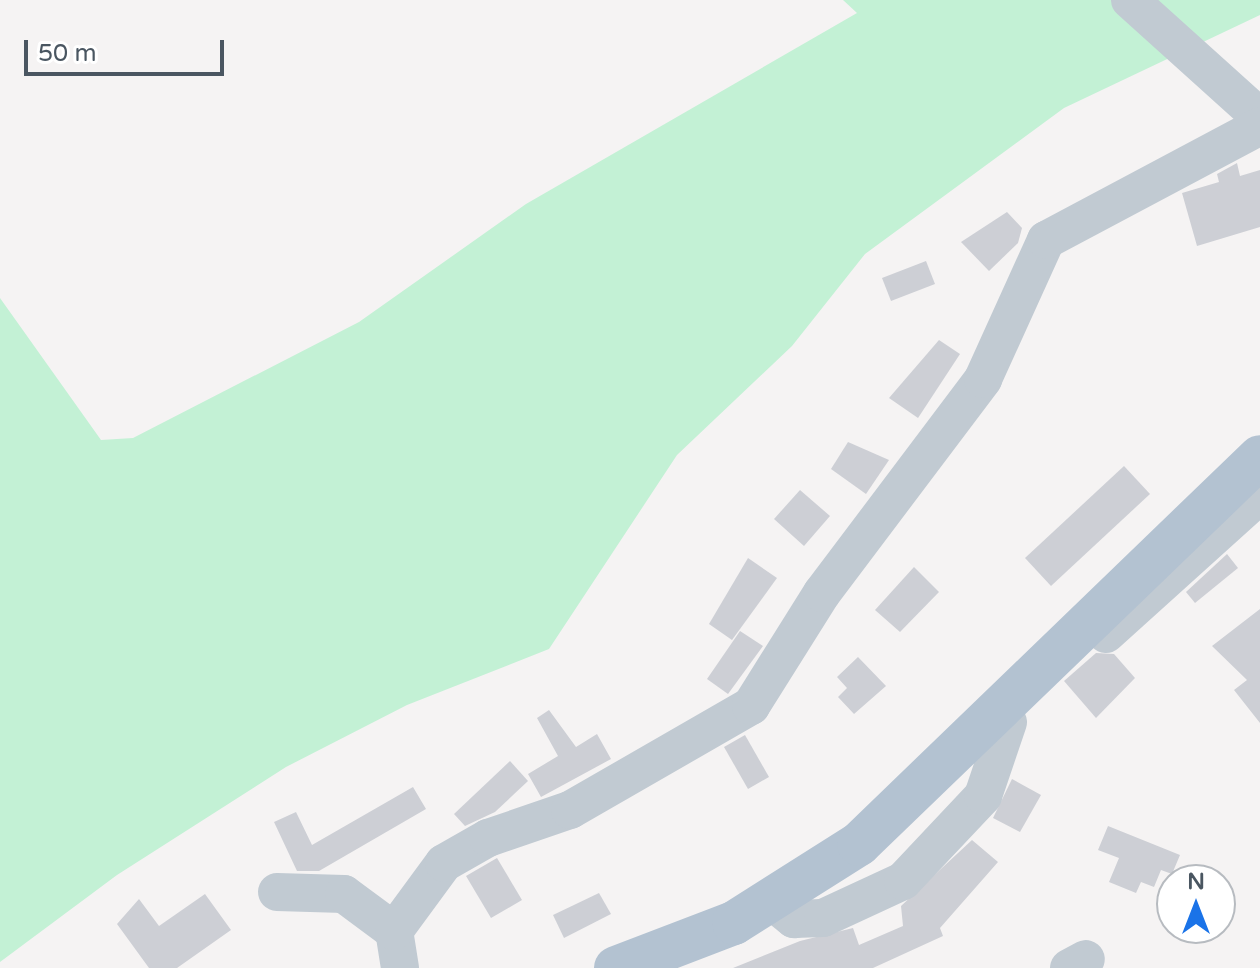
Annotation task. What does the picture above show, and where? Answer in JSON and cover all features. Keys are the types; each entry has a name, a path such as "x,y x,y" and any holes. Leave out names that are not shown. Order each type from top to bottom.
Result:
{"main road":[{"path":"616,968 774,903 859,844 997,719 1260,457"}],"street":[{"path":"1130,0 1260,117"},
{"path":"277,892 344,894 397,950 444,863 467,848 545,822 751,706 822,593 983,379 1046,240 1260,126"},
{"path":"774,903 794,919 823,918 903,881 983,796 997,719 1260,495"}],"green space":[{"path":"843,0 1260,0 1260,15 1064,108 865,254 792,346 677,455 549,649 407,705 286,767 117,875 0,962 0,298 101,440 133,438 359,322 526,204 857,13"}],"building":[{"path":"1237,163 1240,176 1260,170 1260,227 1197,246 1182,193 1219,182 1217,174"},
{"path":"1007,212 1022,228 1018,243 989,271 961,242"},
{"path":"926,261 935,284 891,301 882,278"},
{"path":"939,340 960,354 918,418 889,398"},
{"path":"848,442 889,460 866,494 831,469"},
{"path":"1124,466 1150,494 1051,586 1025,558"},
{"path":"800,490 830,516 804,546 774,519"},
{"path":"1227,554 1238,568 1195,603 1186,592"},
{"path":"748,558 777,578 732,640 709,624"},
{"path":"914,567 939,592 900,632 875,610"},
{"path":"1260,609 1260,723 1234,690 1247,680 1212,646"},
{"path":"740,631 763,646 728,694 707,679"},
{"path":"1096,653 1114,654 1135,678 1096,718 1064,681"},
{"path":"858,657 886,686 854,714 838,697 847,688 837,677"},
{"path":"549,710 576,747 597,734 611,759 541,797 528,774 558,756 537,718"},
{"path":"745,735 769,777 748,789 724,747"},
{"path":"510,761 528,781 495,812 465,826 454,814"},
{"path":"1012,779 1041,795 1020,832 993,818"},
{"path":"413,787 426,809 319,871 297,871 274,822 296,812 312,845"},
{"path":"1108,826 1180,855 1176,864 1156,864 1154,887 1141,882 1136,893 1109,882 1119,858 1098,850"},
{"path":"972,840 998,862 940,928 943,936 873,968 733,968 800,941 853,928 859,945 903,926 901,906"},
{"path":"497,858 522,900 491,918 466,876"},
{"path":"599,893 611,914 564,938 553,915"},
{"path":"205,894 231,930 177,968 149,968 117,924 139,899 159,926"}]}
